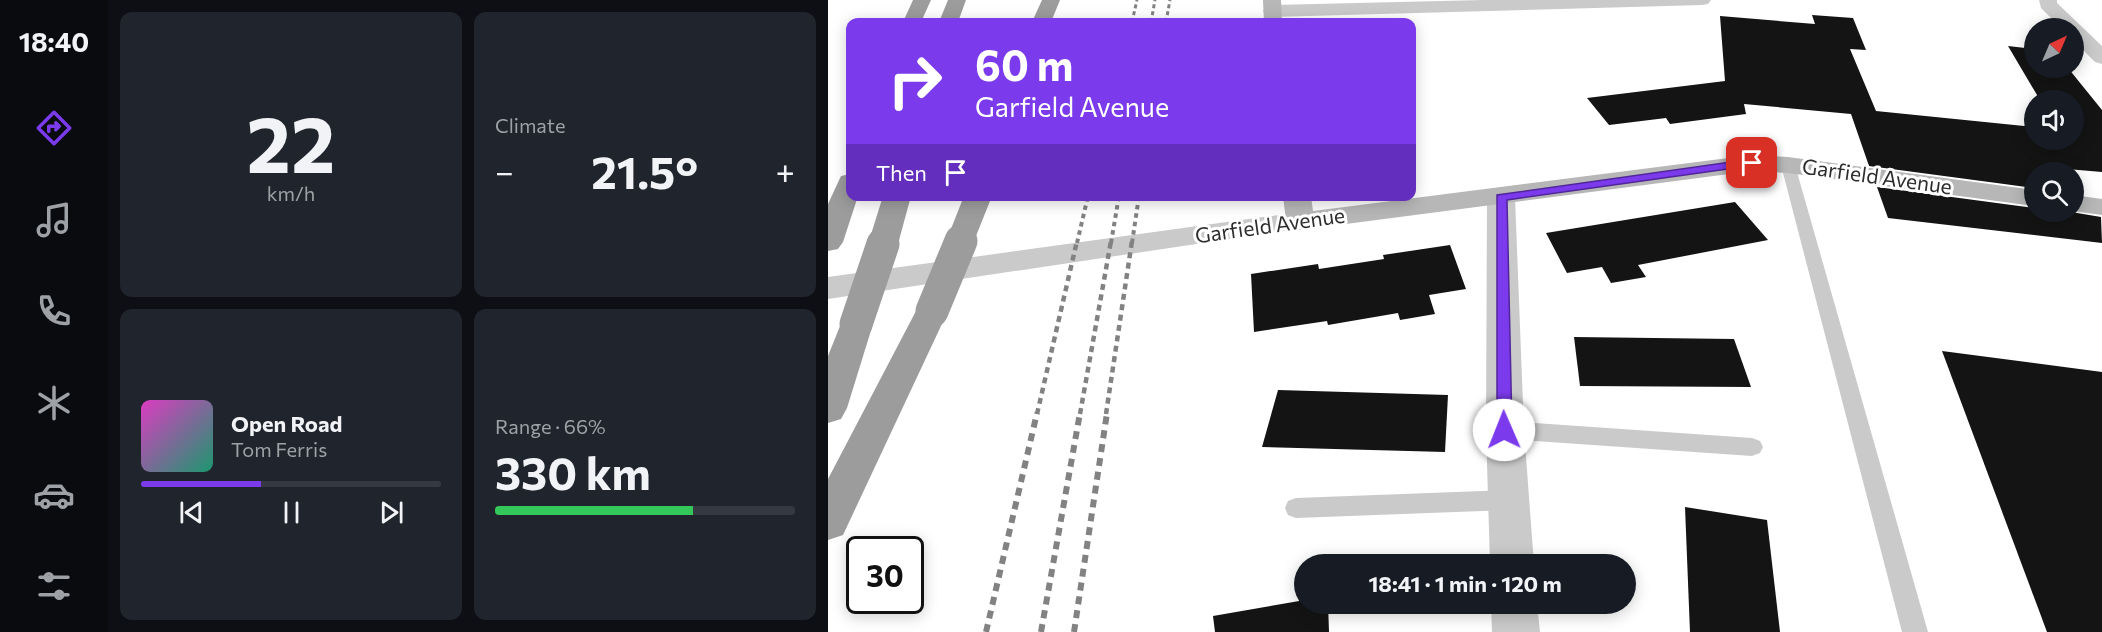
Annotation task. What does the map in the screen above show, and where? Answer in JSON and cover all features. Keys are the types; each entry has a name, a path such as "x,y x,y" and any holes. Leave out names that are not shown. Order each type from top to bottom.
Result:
{"highway":[{"path":"914,18 922,0"},
{"path":"951,18 957,0"},
{"path":"1044,18 1051,0"},
{"path":"828,242 846,193"},
{"path":"828,408 896,201"},
{"path":"828,521 932,311 976,201"}],"main road":[{"name":"Garfield Avenue","path":"1298,209 1501,197 1752,163 1788,165 2024,197"},
{"path":"2084,205 2102,207"}],"street":[{"path":"1273,11 1702,0"},
{"path":"2048,0 2048,4 2062,18"},
{"path":"2084,40 2102,58"},
{"path":"1501,197 1504,430 1512,554"},
{"name":"Garfield Avenue","path":"828,288 1298,209"},
{"path":"1515,614 1516,632"}],"lane":[{"path":"1788,165 1915,632"},
{"path":"1504,430 1752,447"},
{"path":"1296,508 1509,500"}],"building":[{"path":"1812,15 1853,18 1866,50 1850,49 1876,111 2024,126 2024,150 2084,150 2084,90 2034,90 2027,78 2076,78 2102,110 2102,172 2084,170 2084,162 2024,162 2024,187 1869,166 1851,114 1744,104 1746,114 1670,124 1666,118 1609,125 1587,98 1725,81 1720,16 1815,24"},
{"path":"2008,46 2024,48 2024,73"},
{"path":"1877,187 2024,207 2024,222 2084,222 2084,214 2101,217 2102,243 1888,218"},
{"path":"1735,202 1768,240 1638,265 1646,277 1611,283 1602,267 1567,273 1546,233"},
{"path":"1450,245 1466,289 1429,295 1435,314 1400,320 1398,313 1328,325 1327,321 1254,332 1251,274 1318,264 1319,269 1384,259 1383,255"},
{"path":"1574,337 1734,339 1751,387 1580,386"},
{"path":"1942,351 2102,372 2102,632 2047,632"},
{"path":"1278,390 1448,395 1445,452 1262,447"},
{"path":"1685,507 1767,520 1780,632 1690,632"},
{"path":"1294,602 1294,614 1328,614 1329,632 1215,632 1213,616"}],"railway":[{"path":"1133,18 1137,0"},
{"path":"1152,18 1155,0"},
{"path":"1167,18 1170,0"},
{"path":"1077,243 1087,201"},
{"path":"1111,243 1118,201"},
{"path":"1132,243 1138,201"},
{"path":"1037,414 1077,241"},
{"path":"1080,414 1111,241"},
{"path":"1106,414 1132,241"},
{"path":"986,632 1037,413"},
{"path":"1041,632 1080,413"},
{"path":"1074,632 1107,413"}],"route":[{"path":"1504,430 1501,197 1752,163"}]}
